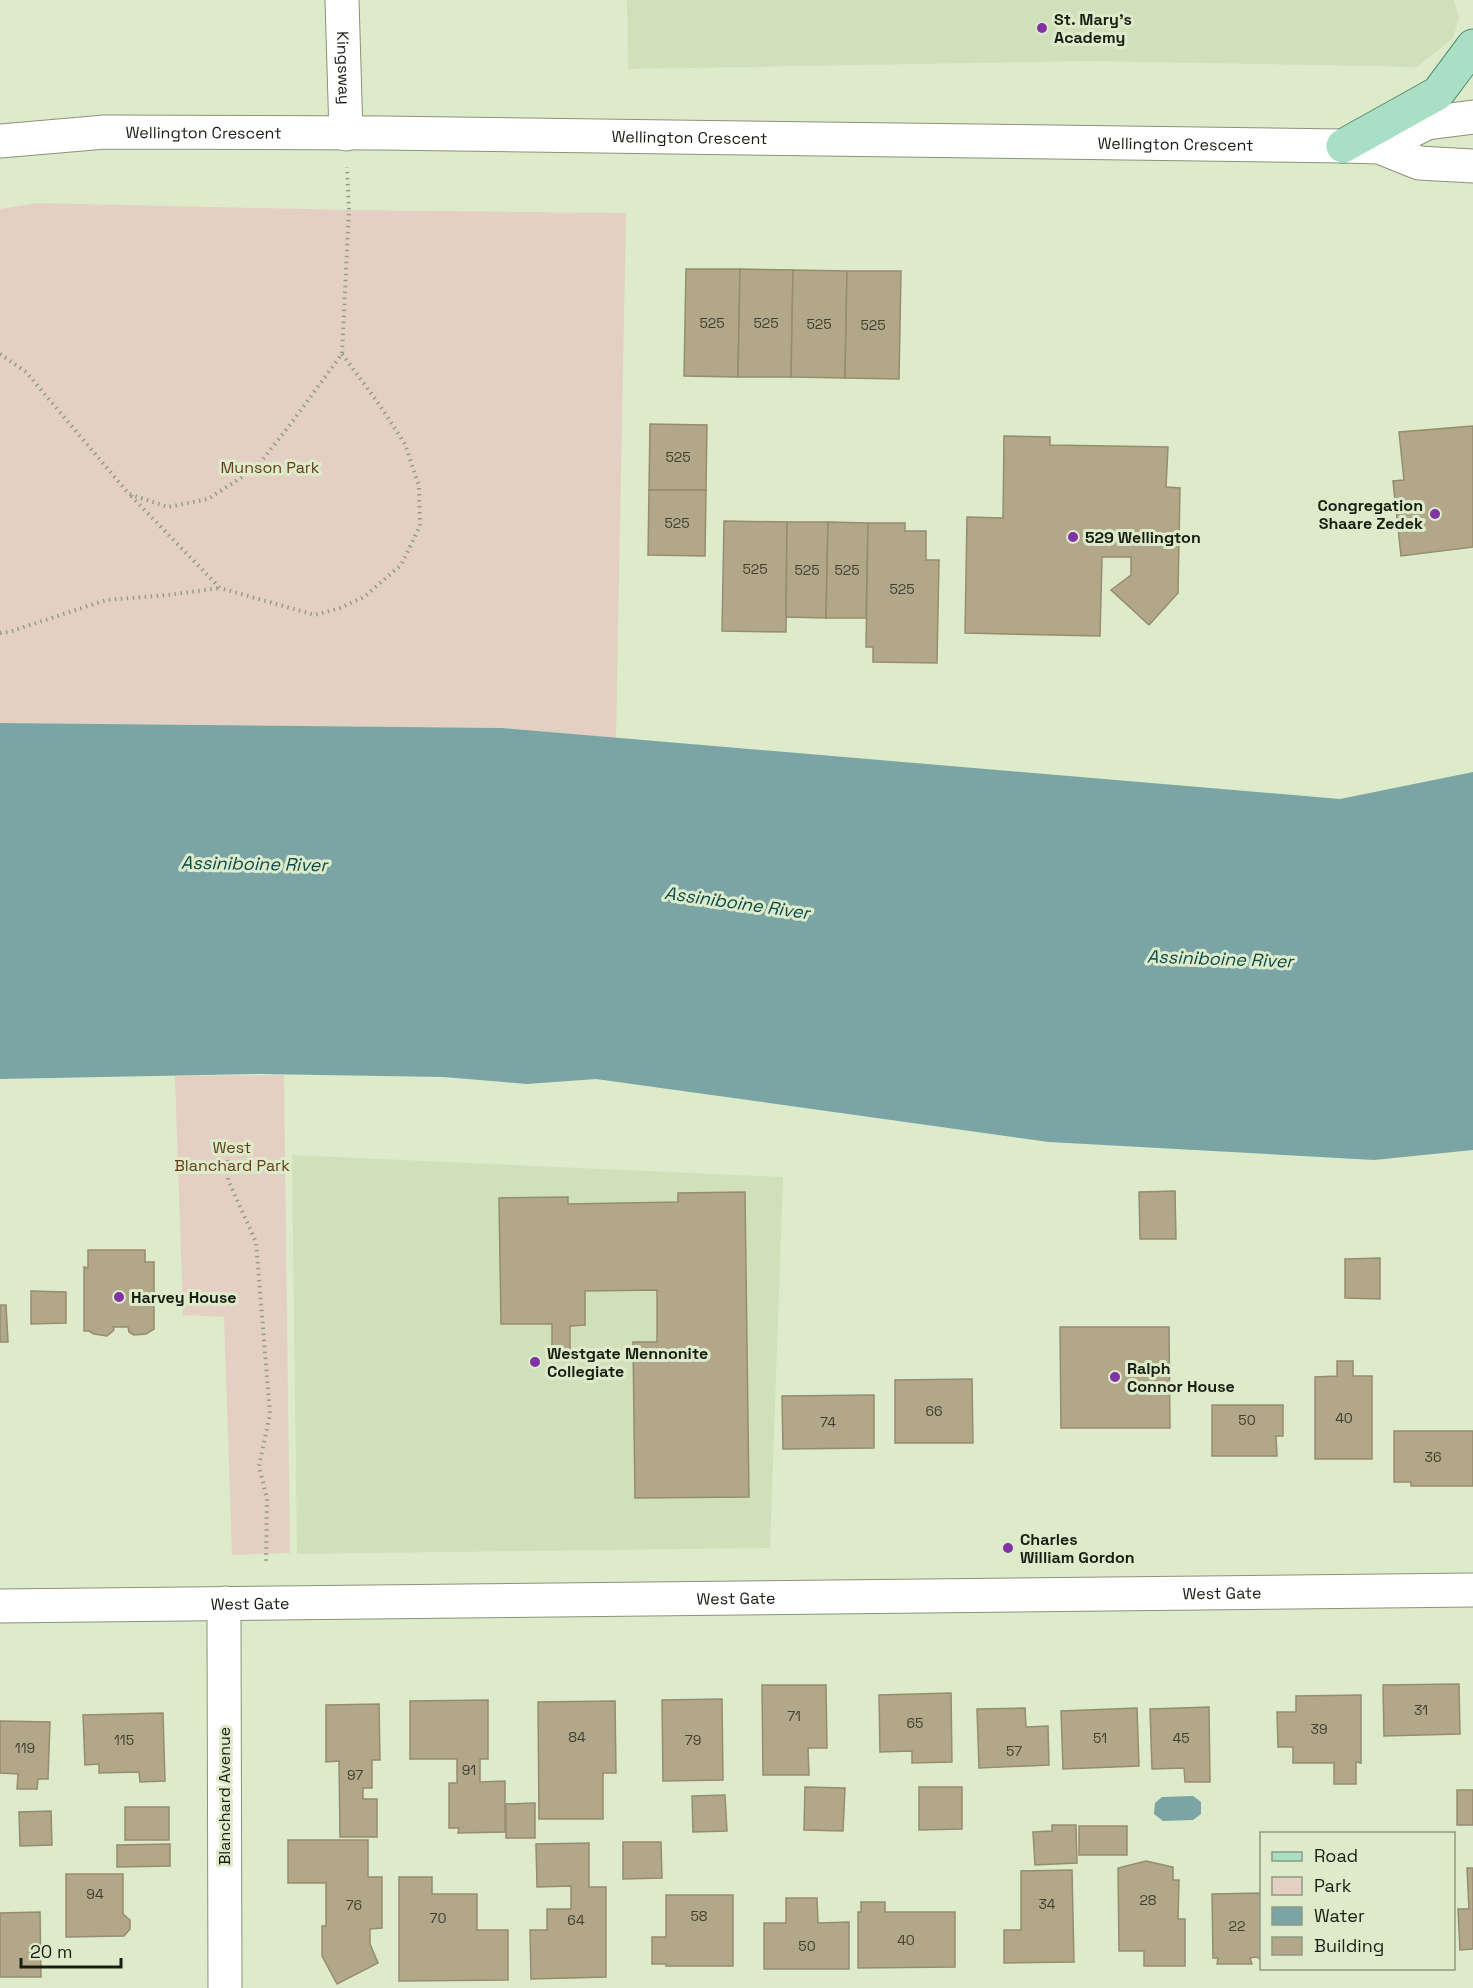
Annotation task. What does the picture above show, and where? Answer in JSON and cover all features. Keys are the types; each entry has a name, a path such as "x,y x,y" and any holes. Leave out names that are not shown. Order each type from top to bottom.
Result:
{"main road":[{"path":"1343,146 1438,93 1473,46"}],"street":[{"name":"Kingsway","path":"342,0 346,134"},
{"name":"Wellington Crescent","path":"1379,147 1427,123 1473,117"},
{"name":"Wellington Crescent","path":"0,141 105,132 1343,146 1379,147 1419,163 1473,166"},
{"name":"West Gate","path":"0,1606 1473,1590"},
{"name":"Blanchard Avenue","path":"225,1603 225,1988"}],"path":[{"path":"129,494 168,507 208,499 256,468 342,354 349,204 346,134"},
{"path":"0,354 26,372 129,494 220,588"},
{"path":"0,633 106,600 220,588 315,615 340,609 364,597 401,566 420,526 419,486 405,444 342,354"},
{"path":"228,1160 228,1180 256,1242 270,1414 259,1466 267,1499 266,1562"}],"shaded area":[{"name":"St. Mary's Academy","path":"627,0 1454,0 1459,18 1453,38 1417,67 1090,61 628,69"},
{"name":"Westgate Mennonite Collegiate","path":"292,1155 783,1177 770,1548 297,1554"}],"green space":[{"name":"Munson Park","path":"37,203 626,213 616,738 502,728 0,723 0,209"},
{"name":"West Blanchard Park","path":"284,1075 290,1553 232,1555 224,1317 183,1315 175,1076"}],"water":[{"name":"Assiniboine River","path":"0,723 502,728 1340,799 1473,772 1473,1150 1374,1160 1049,1142 596,1079 527,1084 443,1077 259,1074 0,1079"},
{"path":"1193,1796 1201,1802 1201,1814 1193,1820 1163,1821 1154,1814 1155,1803 1162,1797"}],"building":[{"path":"686,269 740,269 738,377 684,376"},
{"path":"740,269 793,270 791,377 738,377"},
{"path":"793,270 847,271 845,378 791,377"},
{"path":"847,271 901,271 899,379 845,378"},
{"path":"650,424 707,425 706,490 649,490"},
{"name":"Congregation Shaare Zedek","path":"1473,426 1473,547 1401,556 1393,481 1404,480 1399,432"},
{"name":"529 Wellington","path":"1004,436 1050,437 1050,445 1168,447 1166,487 1180,488 1178,593 1149,625 1111,590 1131,575 1131,557 1102,557 1100,636 965,633 967,517 1003,518"},
{"path":"649,490 706,490 705,556 648,555"},
{"path":"724,521 787,522 786,632 722,631"},
{"path":"787,522 828,522 826,618 786,617"},
{"path":"828,522 868,523 866,618 826,618"},
{"path":"868,523 905,523 905,531 926,531 926,560 939,560 937,663 873,662 873,647 866,647"},
{"path":"1175,1191 1176,1239 1140,1239 1139,1192"},
{"path":"745,1192 749,1497 635,1498 633,1342 657,1342 657,1290 585,1291 585,1325 570,1326 570,1353 552,1354 552,1324 501,1324 499,1198 568,1197 568,1204 678,1202 678,1193"},
{"name":"Harvey House","path":"88,1250 145,1250 145,1262 154,1262 154,1329 146,1334 134,1335 129,1332 128,1327 113,1327 114,1330 107,1336 84,1331 84,1267 88,1268"},
{"path":"1380,1258 1380,1299 1345,1298 1345,1259"},
{"path":"31,1291 66,1292 66,1323 31,1324"},
{"path":"0,1305 6,1305 8,1342 0,1342"},
{"name":"Ralph Connor House","path":"1060,1327 1169,1327 1170,1428 1061,1428"},
{"path":"1337,1361 1353,1361 1353,1376 1372,1376 1372,1459 1315,1459 1315,1377 1337,1376"},
{"path":"972,1379 973,1443 895,1443 895,1380"},
{"path":"874,1395 874,1448 783,1449 782,1396"},
{"path":"1212,1405 1283,1405 1283,1436 1276,1436 1277,1456 1212,1456"},
{"path":"1394,1431 1473,1431 1473,1486 1411,1486 1411,1482 1394,1482"},
{"path":"1459,1684 1460,1734 1384,1736 1383,1685"},
{"path":"762,1685 826,1685 827,1748 808,1748 809,1775 763,1775"},
{"path":"951,1693 952,1762 912,1763 912,1751 880,1752 879,1695"},
{"path":"1361,1695 1361,1763 1356,1762 1356,1784 1334,1784 1334,1763 1293,1763 1293,1747 1278,1747 1277,1712 1296,1712 1296,1696"},
{"path":"722,1699 723,1780 663,1781 662,1700"},
{"path":"488,1700 488,1759 480,1759 480,1782 505,1781 505,1832 458,1833 459,1828 449,1828 449,1783 457,1783 457,1759 410,1759 410,1701"},
{"path":"615,1701 616,1773 603,1773 603,1819 539,1819 538,1702"},
{"path":"379,1704 380,1760 372,1760 372,1788 363,1788 363,1799 377,1799 377,1837 340,1837 339,1761 326,1762 326,1705"},
{"path":"1209,1707 1210,1782 1185,1782 1184,1768 1152,1769 1150,1709"},
{"path":"1025,1708 1026,1727 1048,1726 1049,1765 979,1768 977,1709"},
{"path":"1137,1708 1139,1766 1063,1769 1061,1711"},
{"path":"163,1713 165,1781 140,1782 139,1772 99,1773 99,1764 85,1765 83,1715"},
{"path":"0,1721 50,1722 48,1779 38,1779 37,1789 17,1789 18,1774 0,1773"},
{"path":"805,1787 845,1788 843,1831 804,1830"},
{"path":"919,1787 962,1787 962,1829 919,1830"},
{"path":"1457,1790 1473,1790 1473,1825 1457,1825"},
{"path":"725,1795 727,1831 693,1832 692,1796"},
{"path":"535,1803 535,1838 506,1838 506,1804"},
{"path":"125,1807 169,1807 169,1840 125,1840"},
{"path":"51,1811 52,1845 20,1846 19,1812"},
{"path":"1052,1825 1076,1825 1077,1863 1035,1865 1033,1832 1052,1831"},
{"path":"1079,1826 1127,1826 1127,1855 1079,1855"},
{"path":"288,1840 368,1840 368,1877 382,1877 382,1928 370,1929 370,1944 378,1963 337,1984 322,1956 322,1926 326,1926 326,1883 288,1883"},
{"path":"623,1842 661,1842 662,1878 623,1879"},
{"path":"589,1843 589,1887 606,1887 606,1977 531,1979 530,1930 547,1930 547,1909 571,1909 571,1886 537,1887 536,1844"},
{"path":"170,1844 170,1866 117,1867 117,1845"},
{"path":"1146,1861 1173,1867 1173,1880 1179,1880 1178,1919 1185,1919 1185,1966 1144,1966 1144,1951 1119,1951 1118,1868"},
{"path":"1467,1868 1473,1868 1473,1949 1460,1950 1458,1909 1469,1909"},
{"path":"1072,1870 1074,1962 1004,1963 1004,1930 1021,1930 1021,1871"},
{"path":"66,1874 123,1874 123,1914 130,1920 130,1929 124,1936 66,1937"},
{"path":"399,1877 432,1877 432,1894 477,1894 477,1930 508,1930 508,1980 399,1981"},
{"path":"1260,1893 1260,1959 1257,1957 1250,1958 1252,1964 1217,1964 1218,1958 1213,1958 1212,1894"},
{"path":"666,1895 733,1895 733,1966 652,1964 652,1937 666,1937"},
{"path":"786,1898 817,1898 818,1923 849,1922 849,1969 764,1969 764,1923 786,1923"},
{"path":"861,1902 885,1902 885,1912 955,1912 955,1967 858,1968 858,1912 861,1912"},
{"path":"40,1912 41,1977 0,1977 0,1913"}],"place":[{"name":"St. Mary's Academy","path":"1042,28"},
{"name":"Congregation Shaare Zedek","path":"1435,514"},
{"name":"529 Wellington","path":"1073,537"},
{"name":"Harvey House","path":"119,1297"},
{"name":"Westgate Mennonite Collegiate","path":"535,1362"},
{"name":"Ralph Connor House","path":"1115,1377"},
{"name":"Charles William Gordon","path":"1008,1548"}]}
